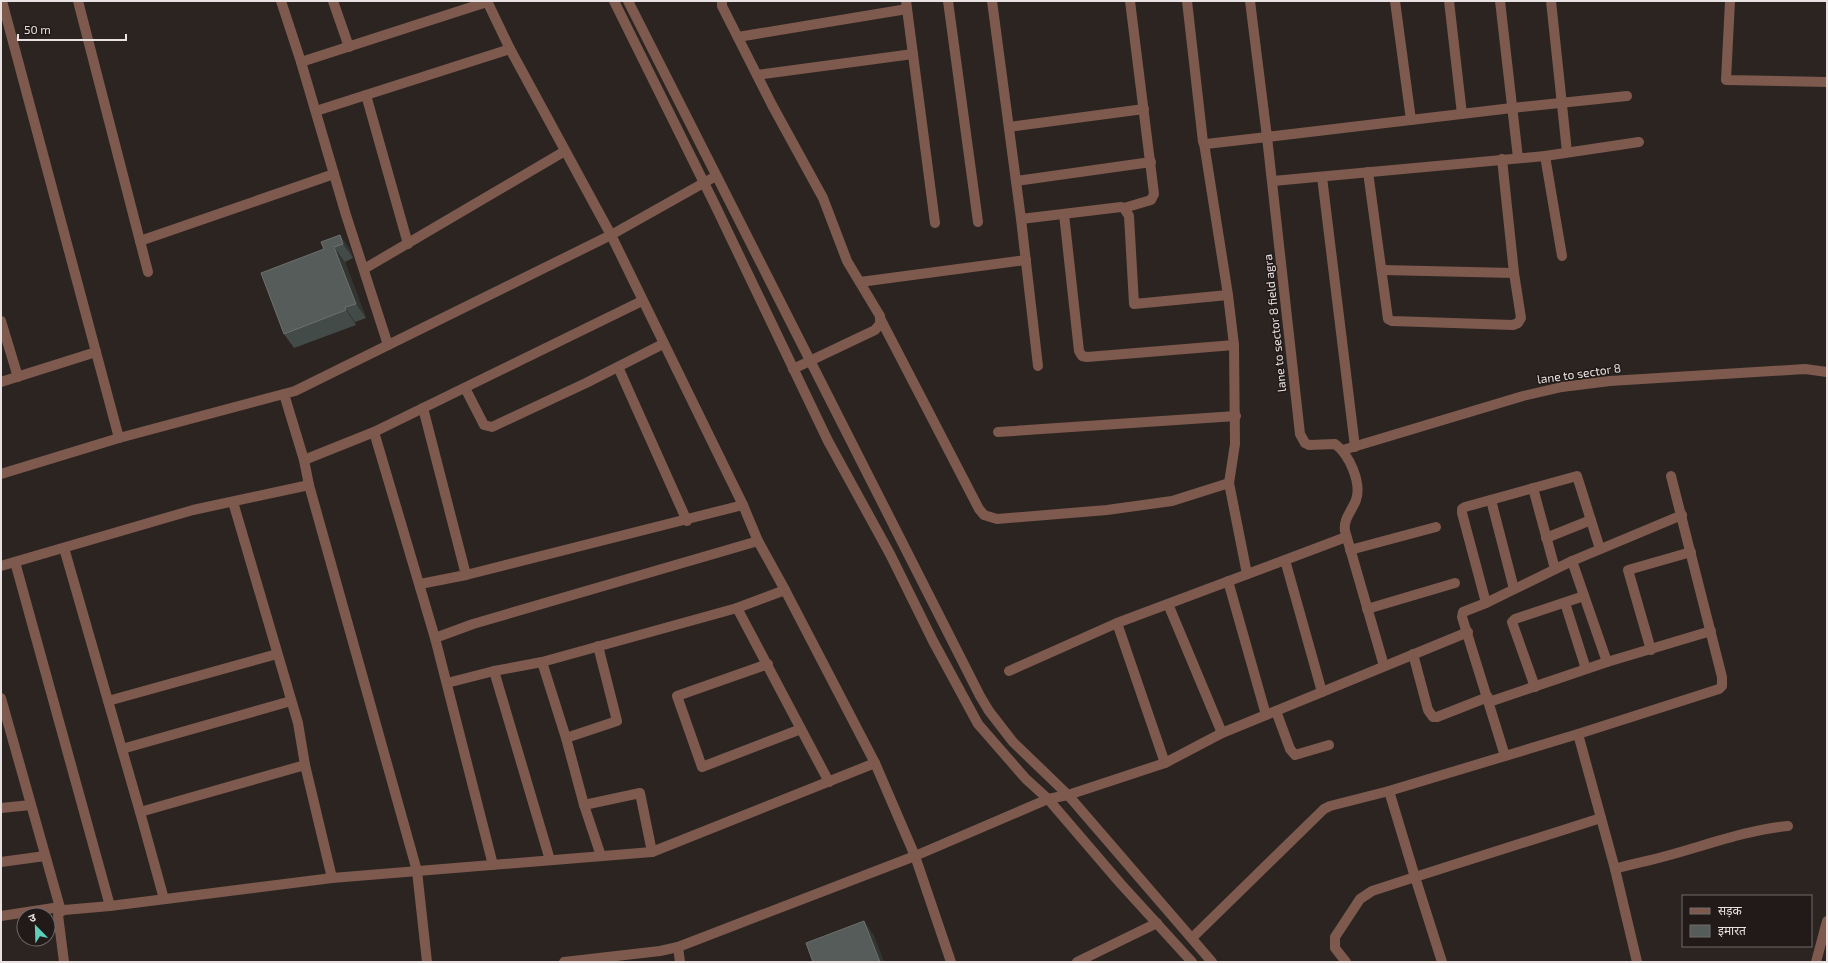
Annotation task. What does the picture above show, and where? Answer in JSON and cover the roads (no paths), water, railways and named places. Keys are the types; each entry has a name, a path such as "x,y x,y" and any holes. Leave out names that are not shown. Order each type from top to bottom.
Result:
{"street":[{"path":"2,1 119,438"},
{"path":"281,1 302,62 334,174 388,345"},
{"path":"333,1 348,47"},
{"path":"614,1 828,441 890,554 933,641 978,724 1026,779 1048,799 1192,962"},
{"path":"628,1 980,696 989,711 1013,742 1068,795 1212,962"},
{"path":"722,1 722,6 772,105 823,198 847,261 880,318 936,422 974,501 984,515 997,519 1107,510 1172,501 1229,483"},
{"path":"948,1 978,222"},
{"path":"992,1 1021,219 1038,366"},
{"path":"1021,219 1117,207 1124,208 1151,200 1153,197 1151,162 1130,1"},
{"path":"1187,1 1204,143 1228,295 1234,345 1236,416 1235,444 1229,483 1247,574"},
{"name":"lane to sector 8 field agra","path":"1250,1 1268,137 1300,434 1305,443 1331,443 1343,450"},
{"path":"1394,1 1411,120"},
{"path":"1449,1 1462,114"},
{"path":"1500,1 1518,158"},
{"path":"1551,1 1567,152"},
{"path":"1730,1 1726,80 1827,82"},
{"path":"81,2 148,272"},
{"path":"302,62 487,2 510,49 611,235 743,505 758,541 875,763 915,856 951,962"},
{"path":"738,37 906,5 935,223"},
{"path":"316,111 510,49"},
{"path":"757,75 913,54"},
{"path":"366,95 408,244"},
{"path":"1204,143 1268,137 1562,102 1627,96"},
{"path":"1009,127 1144,109"},
{"path":"1272,181 1545,156 1639,142"},
{"path":"364,269 565,151"},
{"path":"1545,156 1562,256"},
{"path":"1368,172 1388,319 1392,321 1513,325 1518,323 1521,318 1514,273 1502,159"},
{"path":"1016,181 1151,162"},
{"path":"140,241 334,174"},
{"path":"1,474 119,438 295,391 611,235 716,176"},
{"path":"1322,177 1355,447"},
{"path":"1124,208 1129,216 1134,304 1228,295"},
{"path":"1064,214 1079,351 1082,356 1087,357 1234,345"},
{"path":"860,282 1026,260"},
{"path":"1382,270 1514,273"},
{"path":"304,460 374,432 642,301"},
{"path":"793,369 875,330 880,324 880,318"},
{"path":"1,321 18,377"},
{"path":"466,388 484,425 492,427 663,344"},
{"path":"1,382 96,352"},
{"path":"618,367 687,520"},
{"name":"lane to sector 8","path":"1343,450 1523,396 1562,387 1610,381 1806,369 1827,372"},
{"path":"284,394 304,460 309,485 417,871 427,962"},
{"path":"423,408 466,575"},
{"path":"998,432 1236,416"},
{"path":"374,432 435,638 492,865"},
{"path":"1343,450 1348,457 1358,491 1354,505 1345,522 1346,537 1384,666"},
{"path":"1486,603 1462,511 1465,507 1577,476 1600,549"},
{"path":"1192,938 1324,809 1336,803 1389,790 1505,756 1719,689 1723,682 1671,476"},
{"path":"1,566 193,510 309,485"},
{"path":"1533,488 1555,569"},
{"path":"1491,500 1514,589"},
{"path":"233,502 298,723 306,766 332,878"},
{"path":"420,584 466,575 743,505"},
{"path":"1505,756 1468,632 1462,617 1463,612 1486,603 1572,561 1682,515"},
{"path":"1546,538 1591,520"},
{"path":"1350,550 1436,527"},
{"path":"1010,671 1117,623 1346,537"},
{"path":"435,638 473,624 758,541"},
{"path":"64,548 164,899"},
{"path":"1651,650 1628,570 1691,552"},
{"path":"1285,560 1322,692"},
{"path":"1572,561 1607,662"},
{"path":"15,562 110,906"},
{"path":"1228,581 1266,715"},
{"path":"1367,609 1454,583"},
{"path":"447,683 494,671 542,662 737,608 785,590"},
{"path":"1535,687 1512,622 1515,619 1584,596"},
{"path":"1565,603 1586,669"},
{"path":"1168,604 1222,733"},
{"path":"737,608 768,664 829,782"},
{"path":"1117,623 1165,762"},
{"path":"1413,654 1428,710 1433,717 1441,716 1488,700 1535,687 1607,662 1711,631"},
{"path":"564,962 660,951 678,947 915,856 1048,799 1068,795 1165,762 1222,733 1468,632"},
{"path":"566,738 617,721 598,646"},
{"path":"108,702 277,654"},
{"path":"542,662 566,738 584,805 601,856"},
{"path":"768,664 677,696 702,767 801,729"},
{"path":"494,671 550,860"},
{"path":"1,698 60,909 58,919 64,962"},
{"path":"122,749 291,700"},
{"path":"1276,711 1290,749 1295,756 1329,745"},
{"path":"1578,734 1601,818 1637,962"},
{"path":"1,916 60,909 110,906 332,878 652,852 875,763"},
{"path":"140,812 306,766"},
{"path":"1389,790 1442,962"},
{"path":"584,805 640,793 652,852"},
{"path":"1,808 31,805"},
{"path":"1346,962 1335,948 1334,937 1360,899 1372,891 1601,818"},
{"path":"1614,869 1666,856 1719,839 1768,828 1788,826"},
{"path":"1,862 45,856"},
{"path":"1816,962 1827,921"},
{"path":"1077,962 1157,923"},
{"path":"678,947 680,962"}]}
